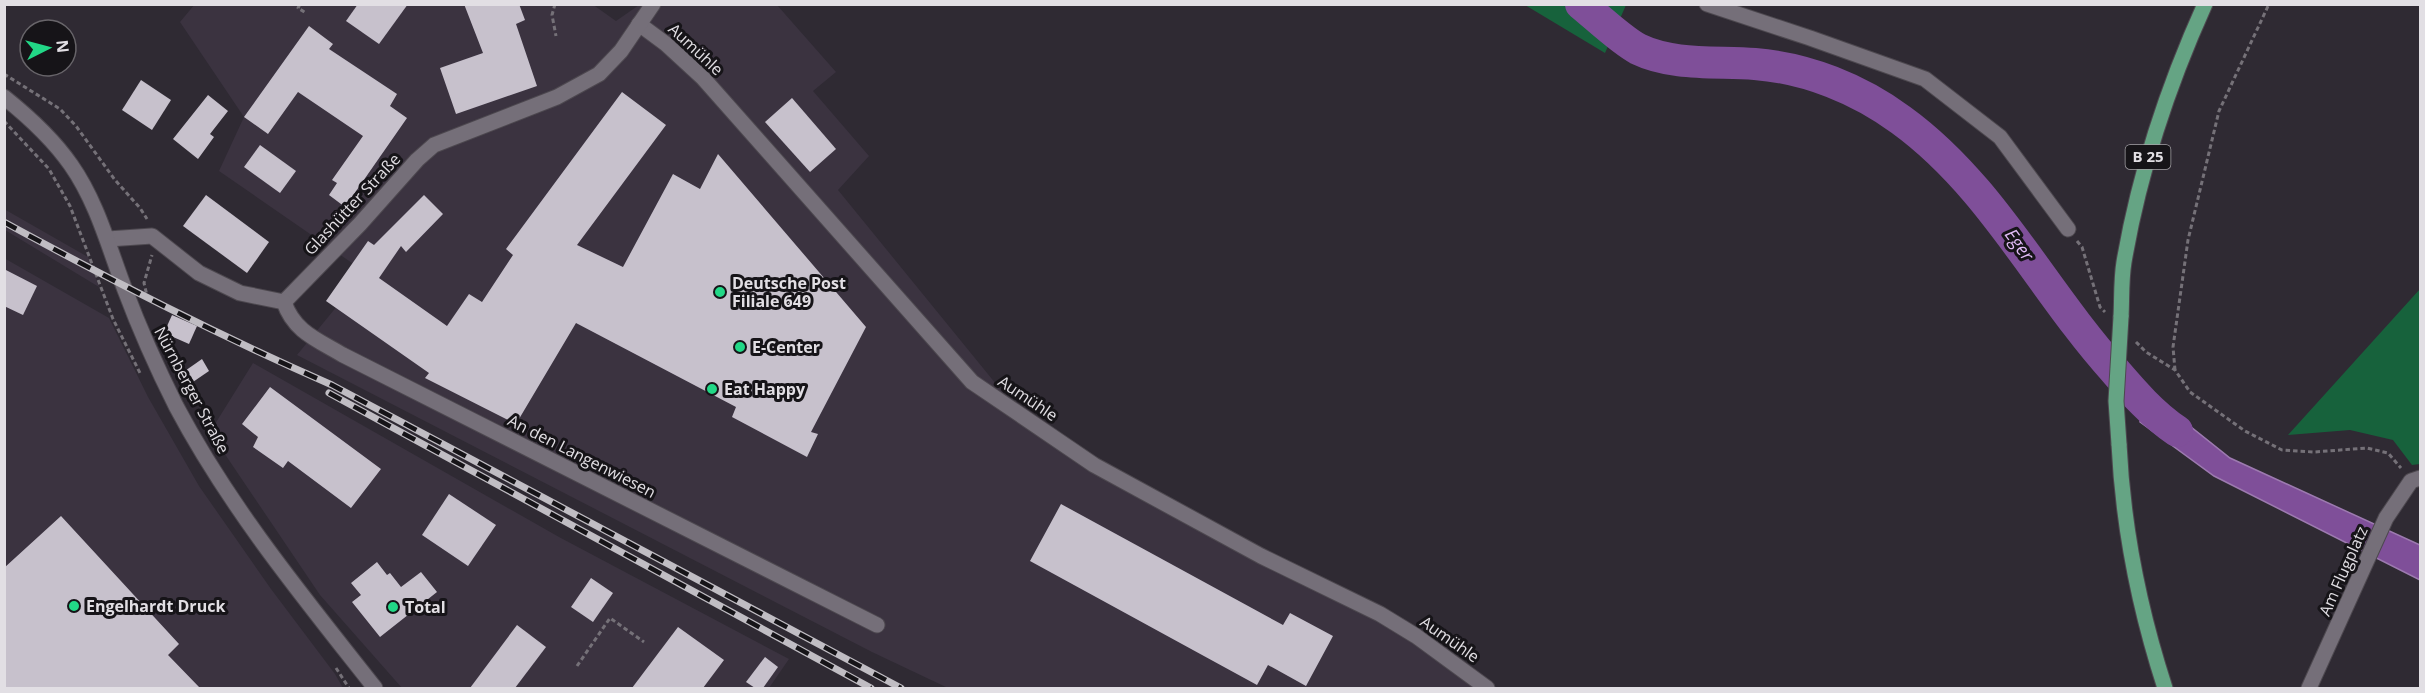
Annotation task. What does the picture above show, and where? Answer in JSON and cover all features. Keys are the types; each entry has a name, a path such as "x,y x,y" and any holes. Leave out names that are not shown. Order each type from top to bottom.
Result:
{"main road":[{"name":"B 25","path":"2165,688 2147,632 2132,565 2121,493 2117,391 2123,264 2148,159 2188,41 2205,4"}],"street":[{"name":"Glashütter Straße","path":"284,302 360,224 417,160 434,145 556,97 599,74 621,51 653,4"},
{"path":"1707,4 1925,79 2000,137 2068,228"},
{"name":"Aumühle","path":"639,24 666,44 703,78 972,382 1094,465 1261,556 1380,614 1416,636 1487,688"},
{"name":"Nürnberger Straße","path":"4,97 48,136 72,166 108,239 146,345 177,407 210,465 309,605 375,688"},
{"path":"108,239 152,236 198,273 240,294 284,302"},
{"name":"An den Langenwiesen","path":"284,302 289,317 298,328 343,355 878,626"},
{"name":"Am Flugplatz","path":"2308,688 2386,518 2416,480"}],"path":[{"path":"300,4 298,8 306,12"},
{"path":"555,4 552,15 556,36"},
{"path":"2269,4 2219,111 2188,240 2173,347 2175,370 2190,392 2245,431 2282,450 2314,453 2367,448 2388,453 2416,480"},
{"path":"4,74 60,109 76,126 115,180 140,208 152,227 151,262 144,283 148,305"},
{"path":"577,666 610,618 644,642"}],"shaded area":[{"path":"195,4 592,4 616,21 639,5 777,5 836,72 813,91 869,156 838,190 1036,433 1428,647 1473,688 948,688 872,652 297,355 365,272 219,171 244,117 180,22"},
{"path":"4,209 88,257 99,287 5,230"},
{"path":"4,258 109,318 148,397 199,486 343,688 5,688"},
{"path":"253,363 559,537 789,659 769,688 402,688 320,595 210,432"},
{"path":"2146,391 2230,458 2420,545 2420,580 2214,476 2140,422"}],"green space":[{"path":"1626,4 1605,53 1525,5"},
{"path":"2420,289 2420,464 2412,465 2393,440 2350,430 2288,435"}],"building":[{"path":"358,4 408,4 379,44 346,21"},
{"path":"464,4 519,4 525,20 516,24 537,86 456,114 440,68 483,53"},
{"path":"309,26 333,44 329,49 397,94 390,106 407,118 345,207 329,195 337,183 332,180 363,136 298,92 268,134 244,117"},
{"path":"141,80 171,100 152,130 122,110"},
{"path":"622,92 666,125 577,245 623,267 673,174 700,189 718,154 866,327 811,432 818,434 807,457 732,417 736,407 576,323 516,424 425,378 429,373 326,301 368,241 374,245 424,195 443,214 406,252 401,246 379,278 447,326 469,294 482,302 513,255 506,249"},
{"path":"208,95 228,111 210,134 214,137 198,159 173,139"},
{"path":"792,98 836,149 810,172 765,122"},
{"path":"260,145 296,171 280,193 244,167"},
{"path":"206,195 269,242 247,273 183,226"},
{"path":"4,269 37,286 23,315 4,306"},
{"path":"172,315 197,326 189,344 164,333"},
{"path":"202,359 209,371 190,384 182,373"},
{"path":"270,387 381,469 351,508 288,461 283,468 253,447 258,437 242,424"},
{"path":"449,494 496,525 468,566 422,535"},
{"path":"1061,504 1283,625 1290,613 1333,636 1306,686 1268,665 1257,685 1030,561"},
{"name":"Engelhardt Druck","path":"61,516 179,644 168,655 200,688 4,688 4,568"},
{"path":"377,562 401,587 421,572 437,592 380,637 352,602 361,595 351,583"},
{"path":"591,578 613,593 593,622 571,607"},
{"path":"517,625 546,647 515,688 470,688"},
{"path":"678,627 724,660 703,688 632,688"},
{"path":"765,657 778,667 763,688 755,688 746,682"}],"waterway":[{"name":"Eger","path":"1581,4 1638,49 1666,58 1695,62 1774,66 1813,75 1868,99 1901,120 1933,146 1962,176 1989,207 2088,339 2144,403 2177,431"}],"railway":[{"path":"4,222 166,307 332,385 901,688"},
{"path":"329,393 871,688"}],"place":[{"name":"Deutsche Post Filiale 649","path":"720,292"},
{"name":"E-Center","path":"740,347"},
{"name":"Eat Happy","path":"712,389"},
{"name":"Engelhardt Druck","path":"74,606"},
{"name":"Total","path":"393,607"}]}
